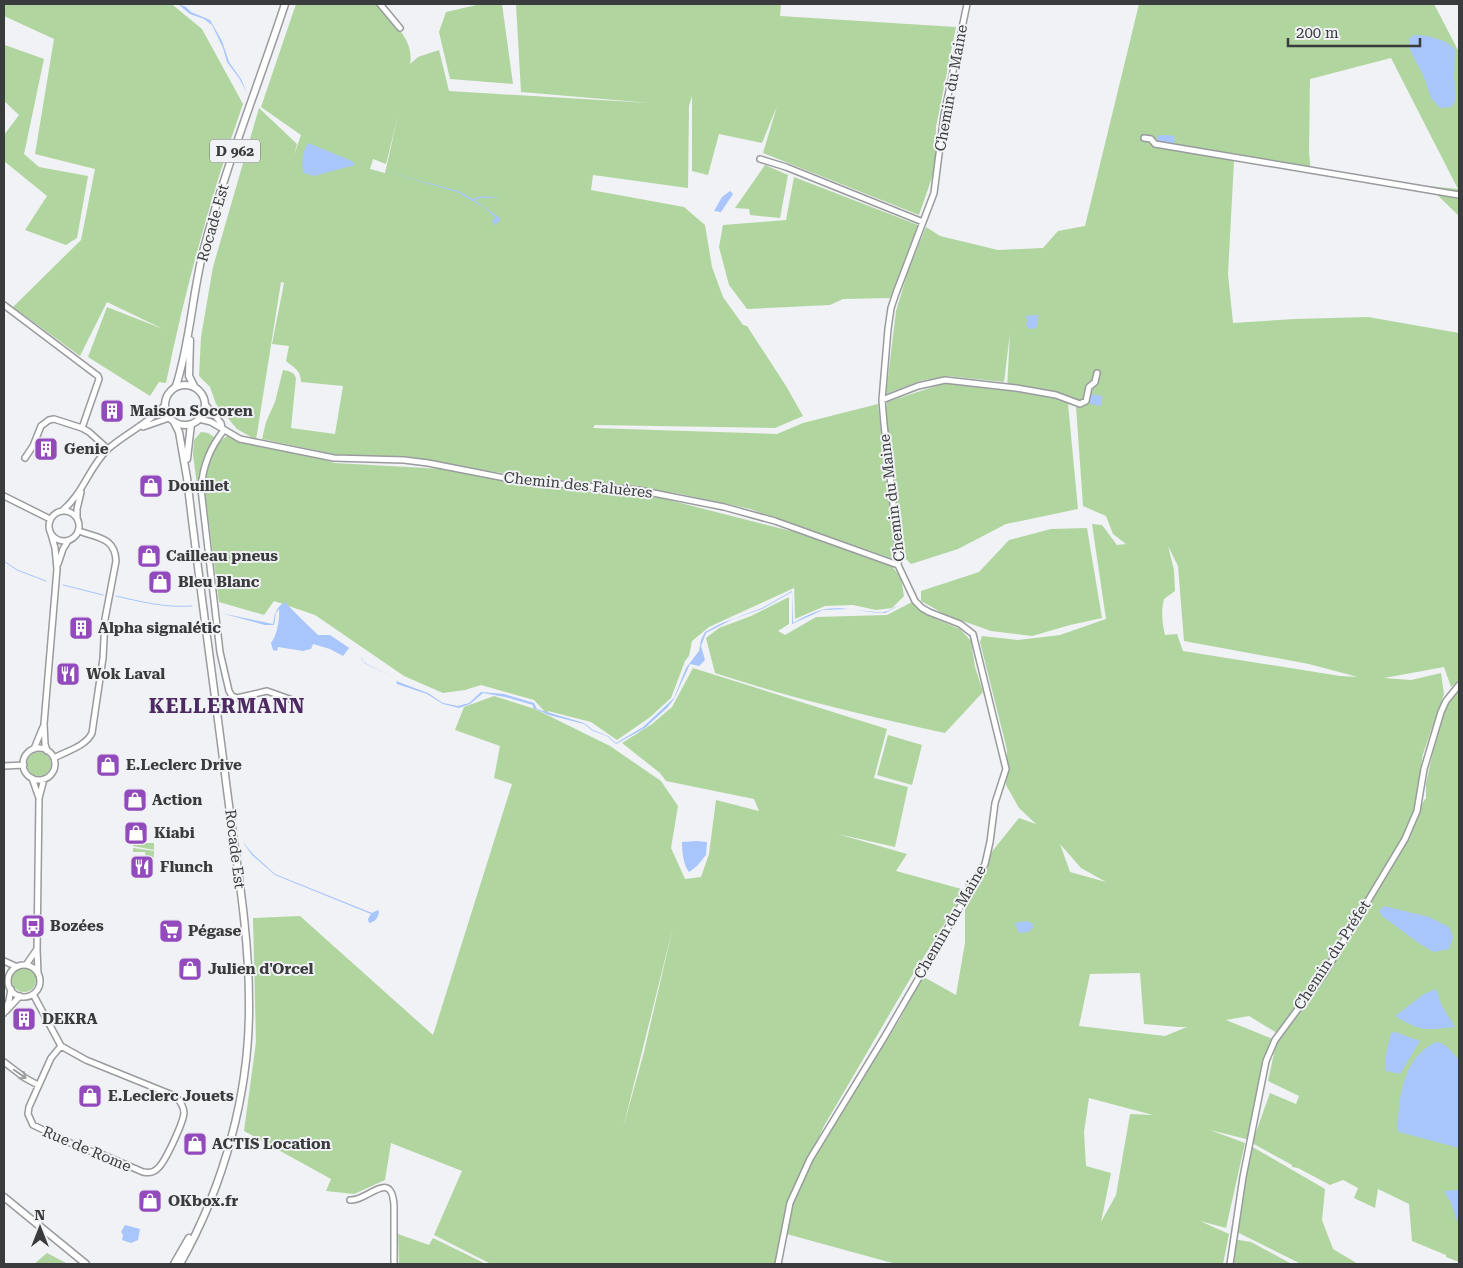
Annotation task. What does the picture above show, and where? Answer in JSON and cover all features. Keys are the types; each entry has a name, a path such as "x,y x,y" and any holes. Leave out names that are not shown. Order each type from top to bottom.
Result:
{"main road":[{"name":"Rocade Est","path":"176,386 181,371 192,301 203,252 285,4"},
{"name":"Rocade Est","path":"192,301 188,360 189,376 194,386"},
{"path":"188,384 194,386 202,394 205,404 202,415 191,424 185,425 172,420 164,406 167,394 176,386 188,384"},
{"name":"Rocade Est","path":"172,420 179,432 187,478 244,921 249,985 248,1039 239,1105 222,1167 203,1215 180,1264"},
{"name":"Rocade Est","path":"187,478 187,451 191,424"},
{"path":"4,1197 86,1264"},
{"name":"Rocade Est","path":"174,1264 203,1215"}],"street":[{"path":"380,4 400,28"},
{"name":"Chemin du Maine","path":"778,1264 790,1203 810,1159 885,1036 914,983 981,871 989,848 998,793 1005,777 1005,760 973,634 960,624 922,608 915,602 898,565 882,400 891,308 936,184 944,115 967,4"},
{"path":"1144,138 1151,139 1155,144 1459,195"},
{"path":"760,160 786,167 923,222"},
{"path":"4,305 98,376 82,428"},
{"path":"882,400 918,386 945,380 1016,388 1056,396 1080,404 1086,401 1089,387 1095,382 1096,373"},
{"path":"205,404 221,423 223,429 204,465 201,489 220,652 226,682 232,696 237,698 267,690 298,702"},
{"path":"4,1013 20,996 33,994 39,986 37,950 39,798 44,779 55,767 54,758 47,750 45,744 44,724 57,569 56,548 49,529 50,519 70,504 82,489 94,466 108,449 138,428 164,406"},
{"name":"Chemin des Faluères","path":"199,419 211,422 240,439 334,458 404,460 541,484 660,493 752,513 898,565"},
{"path":"25,458 33,446 40,426 44,422 54,420 82,428 108,449"},
{"path":"138,428 172,420"},
{"path":"57,569 61,553 68,541 77,535 79,530 77,509 82,489"},
{"path":"5,499 50,519"},
{"path":"62,511 71,512 77,518"},
{"path":"54,758 82,744 90,738 92,732 104,658 105,619 116,561 115,552 108,541 79,530"},
{"path":"51,534 58,540 68,541"},
{"name":"Chemin du Préfet","path":"1230,1264 1243,1177 1270,1049 1324,974 1405,840 1417,811 1424,769 1440,712 1459,685"},
{"path":"34,749 44,724"},
{"path":"39,798 32,778 26,772 24,765 26,755 34,749 41,748 47,750"},
{"path":"4,766 24,765"},
{"path":"32,778 44,779"},
{"path":"26,965 37,950"},
{"path":"4,962 16,967 26,965 38,974"},
{"path":"4,962 11,973"},
{"path":"4,1013 9,1001 11,973 16,967"},
{"path":"11,989 20,996"},
{"path":"33,994 61,1046"},
{"name":"Rue de Rome","path":"61,1046 86,1060 155,1087 175,1096 179,1100 183,1108 183,1118 164,1160 157,1170 150,1173 143,1172 101,1154 83,1149 33,1126 28,1114 28,1106 51,1058 61,1046"},
{"path":"4,1062 25,1078 38,1084"},
{"path":"350,1200 357,1201 380,1188 387,1188 391,1192 394,1197 394,1264"}],"green space":[{"path":"4,4 173,4 202,29 243,104 200,242 166,383 159,382 150,396 88,357 107,307 163,329 107,302 80,356 13,307 81,240 95,169 35,154 54,39 4,16"},
{"path":"296,4 376,4 395,24 409,46 410,64 418,57 439,50 449,91 650,103 521,92 516,4 781,4 780,16 956,27 936,127 935,169 919,215 763,153 777,106 762,143 719,134 708,175 692,171 692,96 689,106 688,188 593,175 591,190 684,207 705,225 712,267 723,297 743,325 747,326 803,416 775,428 595,425 593,428 777,434 803,423 878,404 896,560 750,509 676,493 510,474 378,456 343,456 262,439 266,422 275,402 283,370 293,373 296,378 291,428 335,434 343,386 301,382 298,372 286,361 289,346 272,344 284,283 281,282 256,440 237,429 216,404 210,387 199,376 201,337 213,267 259,108 297,144 294,155 301,135 261,107","holes":["398,116 385,173 370,169 373,159 386,164"]},
{"path":"481,4 502,4 513,84 450,79 439,32 446,12"},
{"path":"1139,4 1434,4 1459,52 1459,216 1428,186 1458,189 1391,58 1310,79 1309,153 1311,172 1234,161 1228,274 1233,323 1368,317 1459,333 1459,680 1451,687 1444,667 1384,678 1411,680 1441,673 1444,694 1423,754 1412,818 1426,798 1426,783 1442,712 1459,690 1459,1262 1412,1241 1409,1204 1378,1189 1375,1208 1354,1198 1358,1188 1343,1180 1330,1185 1298,1168 1292,1167 1292,1165 1252,1143 1270,1093 1296,1104 1299,1096 1268,1081 1276,1044 1282,1036 1249,1016 1226,1020 1275,1040 1250,1140 1210,1130 1245,1143 1226,1228 1200,1221 1229,1234 1223,1264 896,1264 783,1233 778,1264 491,1264 434,1235 462,1171 391,1143 385,1180 354,1194 326,1191 331,1179 244,1131 256,1042 253,918 300,916 433,1035 512,784 494,778 500,746 455,730 464,707 494,696 535,709 610,746 661,781 678,806 671,848 685,879 701,877 709,854 716,800 759,811 754,799 666,781 660,773 622,743 652,724 672,707 693,668 887,729 874,778 908,787 895,847 838,834 907,854 896,871 965,890 965,885 1019,818 1036,824 1019,808 1006,785 1007,750 980,642 982,636 1018,640 1060,635 1106,619 1092,524 1102,525 1117,545 1126,544 1113,534 1106,516 1083,506 1076,406 1068,404 1078,509 1006,524 958,549 911,564 904,557 884,431 887,402 945,383 1019,392 1007,389 1010,333 1004,382 947,376 920,381 886,394 896,311 908,271 926,227 940,236 998,250 1043,248 1058,231 1085,226","holes":["1168,546 1178,566 1184,641 1309,664 1358,677 1340,676 1183,651 1177,634 1165,635 1163,621 1162,608 1164,599 1175,591 1174,570","1060,844 1081,868 1106,882 1070,872","965,891 965,943 956,995 922,976 900,1019 806,1167 784,1232 788,1203 824,1126 910,979","673,927 644,1052 623,1128","1140,973 1144,1024 1187,1027 1165,1036 1079,1026 1090,974","1089,1098 1153,1115 1130,1114 1116,1195 1101,1222 1111,1173 1086,1166 1084,1132"]},
{"path":"5,45 44,59 24,154 39,167 88,176 77,238 66,245 25,230 47,196 4,161 4,135 19,115 4,101"},
{"path":"765,165 788,175 780,218 750,215 749,209 735,208"},
{"path":"794,177 918,225 890,298 843,299 830,305 747,309 729,285 719,247 723,225 786,220"},
{"path":"201,432 208,433 214,437 202,464 199,501 193,454 194,440"},
{"path":"231,433 335,463 462,470 598,493 657,497 795,532 892,566 901,578 904,596 892,608 876,610 853,605 825,606 795,619 794,582 794,588 709,627 692,641 689,656 685,661 671,698 649,718 617,740 591,722 548,711 547,714 534,700 481,685 465,690 443,693 404,676 315,615 274,601 264,615 219,602 204,484 207,464 219,442"},
{"path":"1087,528 1102,618 1032,636 991,631 946,615 921,601 921,591 979,572 1009,540 1051,529"},
{"path":"789,597 789,624 778,631 785,635 816,617 887,615 912,602 936,619 960,629 971,641 975,667 983,692 945,733 800,698 715,673 706,638 719,628 751,616"},
{"path":"888,735 922,745 912,785 877,775"},
{"path":"39,752 47,756 51,764 47,772 39,776 31,772 27,764 31,756"},
{"path":"133,843 154,843 154,850 133,846"},
{"path":"133,848 154,851 153,864 151,865 151,858 146,859 145,852 133,852"},
{"path":"24,968 29,969 35,975 35,985 29,991 24,992 19,991 13,985 12,980 13,975 19,969"},
{"path":"1251,1146 1325,1189 1322,1220 1333,1249 1358,1264 1301,1264 1237,1232"},
{"path":"398,1234 429,1245 433,1238 486,1264 399,1264"},
{"path":"1233,1239 1251,1242 1292,1264 1228,1264"},
{"path":"47,1253 68,1264 34,1264"}],"water":[{"path":"178,4 210,20 222,41 229,62 241,79 247,93 227,62 223,48 212,25 204,19 190,14"},
{"path":"1414,35 1442,40 1455,50 1454,77 1456,95 1455,102 1451,107 1440,108 1431,98 1424,77 1410,50 1409,39"},
{"path":"1159,135 1174,136 1175,146 1158,143 1157,138"},
{"path":"308,143 352,161 355,165 314,176 304,173 302,166 303,158"},
{"path":"381,170 458,191 473,199 483,197 500,198 474,200 500,218 500,221 494,225 492,220 496,218 483,207 457,192"},
{"path":"730,191 733,194 721,212 714,211 722,197"},
{"path":"1038,315 1037,327 1033,329 1028,328 1026,325 1028,320 1025,316"},
{"path":"1089,394 1102,396 1101,406 1090,404"},
{"path":"792,591 793,623 823,610 792,624 792,592 762,609 733,619 706,633 701,646 705,660 699,666 690,664 674,699 667,708 645,728 616,744 607,736 593,731 584,724 549,715 533,708 533,705 483,693 470,704 459,708 443,704 427,694 397,684 396,681 428,693 443,703 458,706 469,703 481,692 504,694 534,703 537,709 584,723 593,730 608,736 616,743 643,727 674,698 686,668 699,651 705,632 722,623 762,608"},
{"path":"285,602 318,635 330,635 361,656 349,648 343,656 330,649 313,644 311,649 303,651 278,647 277,651 273,650 271,643 278,627 279,609 276,613 274,625 265,625 221,613 273,624 277,609"},
{"path":"830,609 848,609 823,610"},
{"path":"242,841 275,874 372,913 378,910 377,918 369,923 368,919 371,914 275,875 252,855"},
{"path":"682,842 707,842 706,855 689,872 684,861"},
{"path":"1384,906 1429,917 1449,927 1453,937 1449,949 1434,952 1420,944 1382,916 1379,911"},
{"path":"1026,921 1032,923 1034,927 1028,932 1019,933 1015,923"},
{"path":"1436,989 1442,1006 1455,1027 1424,1029 1411,1025 1395,1016 1424,994"},
{"path":"1395,1032 1420,1041 1400,1074 1386,1071 1386,1054 1391,1033"},
{"path":"1436,1042 1446,1046 1459,1060 1459,1148 1399,1132 1397,1129 1405,1079 1416,1058"},
{"path":"1459,1190 1459,1227 1451,1203 1444,1191"},
{"path":"125,1225 140,1229 138,1240 131,1243 122,1240 123,1235 121,1232"}],"waterway":[{"path":"4,561 17,570 46,581"},
{"path":"63,585 103,595"},
{"path":"116,596 163,605 192,606"}],"place":[{"name":"Maison Socoren","path":"112,411"},
{"name":"Genie","path":"46,449"},
{"name":"Douillet","path":"151,486"},
{"name":"Cailleau pneus","path":"149,556"},
{"name":"Bleu Blanc","path":"160,582"},
{"name":"Alpha signalétic","path":"81,628"},
{"name":"Wok Laval","path":"68,674"},
{"name":"E.Leclerc Drive","path":"108,765"},
{"name":"Action","path":"135,800"},
{"name":"Kiabi","path":"136,833"},
{"name":"Flunch","path":"142,867"},
{"name":"Bozées","path":"33,926"},
{"name":"Pégase","path":"171,931"},
{"name":"Julien d'Orcel","path":"190,969"},
{"name":"DEKRA","path":"24,1019"},
{"name":"E.Leclerc Jouets","path":"90,1096"},
{"name":"ACTIS Location","path":"195,1144"},
{"name":"OKbox.fr","path":"150,1201"}],"district":[{"name":"KELLERMANN","path":"227,706"}]}
